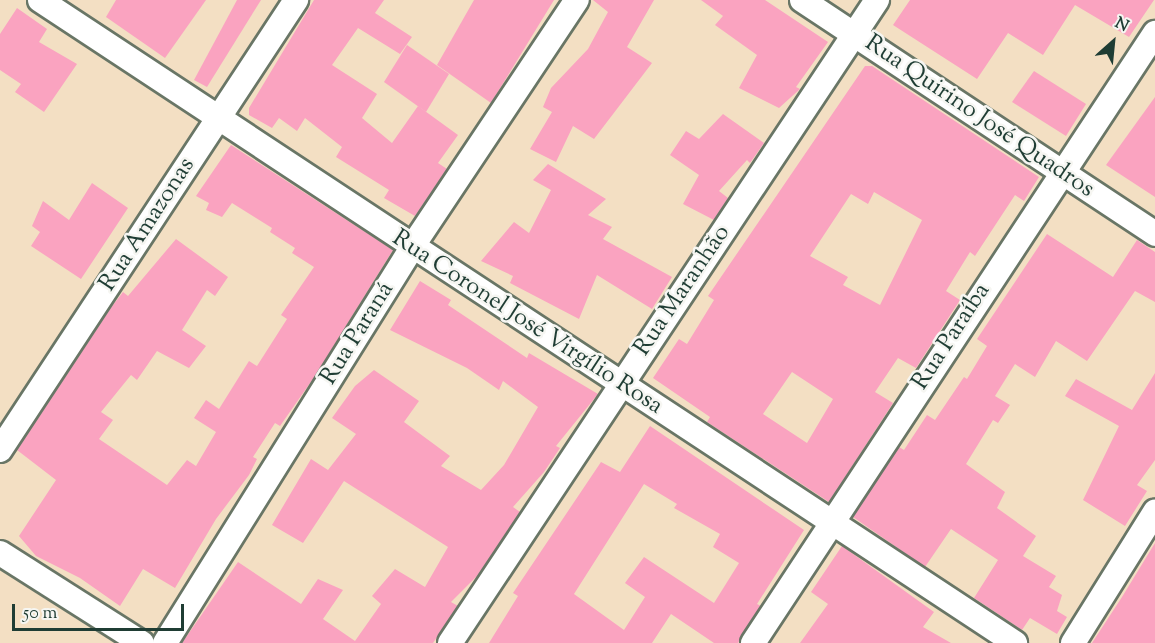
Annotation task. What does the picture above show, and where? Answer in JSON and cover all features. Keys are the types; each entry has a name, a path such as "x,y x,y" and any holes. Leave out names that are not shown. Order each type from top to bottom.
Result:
{"street":[{"name":"Rua Coronel José Virgílio Rosa","path":"40,0 621,386 1015,643"},
{"name":"Rua Amazonas","path":"0,450 296,0"},
{"name":"Rua Paraná","path":"165,643 412,247 577,0"},
{"name":"Rua Quirino José Quadros","path":"802,0 1155,234"},
{"name":"Rua Maranhão","path":"450,643 877,0"},
{"name":"Rua Paraíba","path":"753,643 1061,171 1155,33"},
{"path":"1073,643 1155,512"},
{"path":"0,553 142,643"}],"building":[{"path":"116,0 206,0 165,58 106,17"},
{"path":"237,0 261,0 207,87 194,80"},
{"path":"314,0 384,0 375,13 412,37 400,54 358,28 332,65 377,94 362,118 392,143 418,106 458,135 438,163 447,169 415,216 384,198 389,190 336,157 342,147 305,118 297,131 279,118 272,128 249,115 249,108"},
{"path":"474,0 554,0 491,103 437,65"},
{"path":"593,0 654,0 627,47 652,63 594,139 573,126 556,162 530,149 552,112 543,107 551,88 588,49 608,12"},
{"path":"701,0 765,0 828,42 796,87 800,89 779,108 739,88 757,55 715,25 723,16"},
{"path":"910,0 1154,0 1129,37 1075,5 1043,55 1008,33 977,79 893,25"},
{"path":"17,8 47,29 39,42 77,64 44,112 15,92 21,84 0,70 0,34"},
{"path":"407,45 449,74 426,112 384,82"},
{"path":"865,66 872,66 1039,177 1024,201 1015,195 975,256 970,252 946,291 960,300 916,368 898,358 875,392 893,403 829,502 707,422 710,417 653,378 679,339 687,344 714,300 708,296","holes":["874,192 922,220 880,305 843,285 848,277 810,256 851,194 868,204","792,372 833,399 807,443 763,414"]},
{"path":"1034,71 1086,104 1066,136 1012,102"},
{"path":"1155,97 1155,197 1106,165"},
{"path":"723,114 764,143 750,163 747,160 719,191 728,198 714,220 683,204 699,175 670,155 686,131 699,139"},
{"path":"231,145 393,250 315,376 280,426 275,423 253,457 257,459 249,475 216,519 175,588 143,569 120,606 80,578 36,556 19,536 56,480 17,450 110,309 123,292 128,296 176,239 228,277 215,296 207,290 182,330 206,346 189,368 157,351 137,380 131,375 101,412 113,420 99,439 167,485 187,460 196,466 216,432 194,418 206,400 219,409 249,361 257,366 287,319 281,315 314,267 292,253 295,248 270,232 272,228 232,203 222,217 206,210 209,203 196,196"},
{"path":"548,164 606,199 588,215 612,227 603,239 672,277 652,309 597,275 579,319 510,283 513,276 481,261 514,222 529,233 551,190 533,180"},
{"path":"92,183 128,208 81,279 31,246 40,232 32,226 43,201 69,220"},
{"path":"1047,234 1113,277 1137,240 1155,252 1155,302 1135,291 1087,361 1056,341 1035,377 1015,364 995,396 1010,405 998,423 993,420 966,464 1005,492 997,508 1036,536 1023,556 1056,576 1049,587 1062,595 1057,611 1067,617 1057,634 1030,618 1022,630 974,598 998,560 951,529 925,567 853,517 899,447 904,450 927,415 935,420 964,377 967,379 987,346 977,339"},
{"path":"420,281 451,300 448,305 527,358 529,353 598,394 556,446 560,448 544,472 513,507 520,512 479,574 451,602 458,606 433,643 182,643 238,562 301,604 318,579 343,590 323,619 355,641 381,604 372,596 395,569 425,587 448,547 344,481 303,543 272,525 311,459 328,470 356,434 332,418 355,386 374,370 419,401 404,422 450,456 441,466 481,490 504,465 538,407 503,381 499,390 467,368 390,330"},
{"path":"1155,373 1155,460 1137,485 1147,491 1125,526 1083,500 1119,426 1065,396 1076,379 1132,410"},
{"path":"650,426 804,530 757,604 761,606 738,643 714,643 671,614 652,643 489,643 518,596 513,593 601,462 620,472","holes":["644,484 677,504 674,508 720,534 713,547 739,563 714,603 644,557 625,583 645,597 624,630 574,594"]},
{"path":"1155,543 1155,643 1092,643 1122,597"},
{"path":"842,546 934,612 923,627 951,643 800,643 828,604 811,592"}]}
